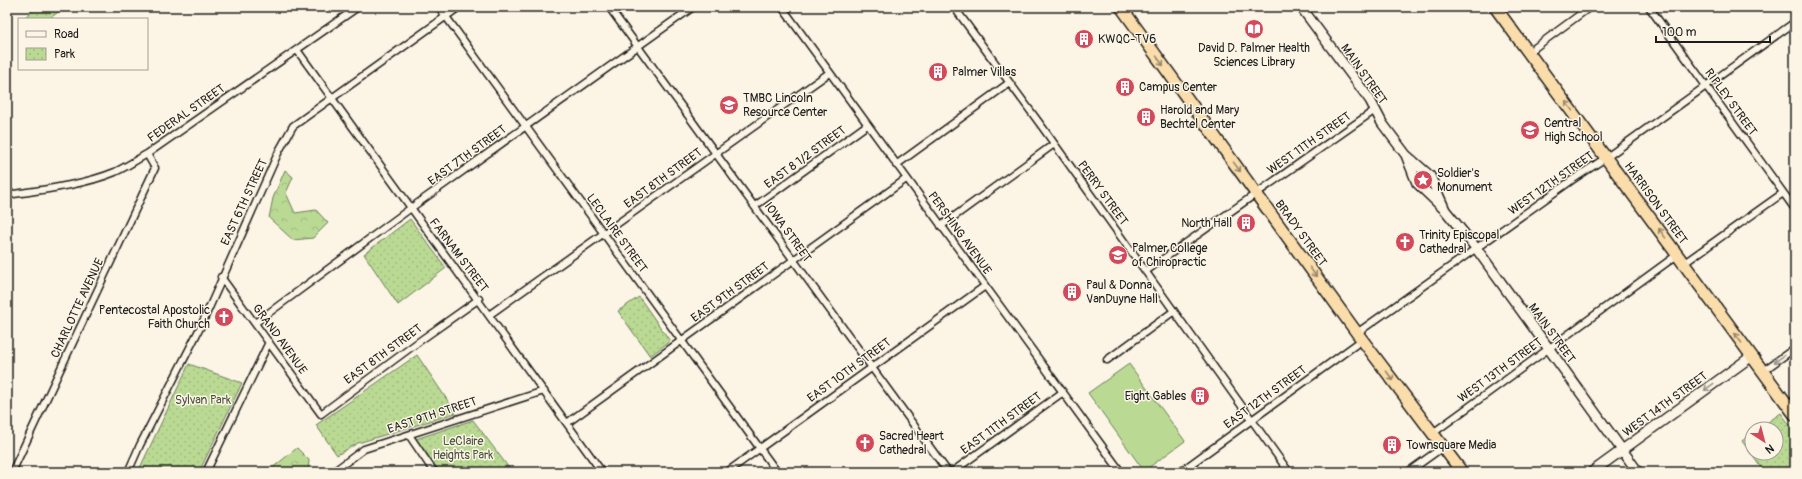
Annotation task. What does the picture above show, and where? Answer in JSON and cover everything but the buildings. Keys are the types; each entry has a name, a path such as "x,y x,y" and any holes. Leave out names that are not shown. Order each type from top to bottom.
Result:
{"highway":[{"name":"BRADY STREET","path":"1121,7 1360,336 1462,472"},
{"name":"HARRISON STREET","path":"1495,7 1607,157 1795,415"}],"street":[{"name":"FEDERAL STREET","path":"7,195 99,178 116,171 147,154 358,7"},
{"name":"LECLAIRE STREET","path":"439,7 777,472"},
{"name":"EAST 6TH STREET","path":"128,472 140,445 201,326 221,277 287,135 293,126 459,7"},
{"name":"IOWA STREET","path":"609,7 637,47 756,206 948,472"},
{"name":"EAST 7TH STREET","path":"255,323 411,208 693,7"},
{"name":"PERSHING AVENUE","path":"782,7 1121,472"},
{"name":"PERRY STREET","path":"954,7 1146,271 1289,472"},
{"name":"MAIN STREET","path":"1301,7 1370,100 1382,123 1406,155 1430,176 1445,210"},
{"path":"1529,52 1590,7"},
{"name":"RIPLEY STREET","path":"1649,7 1795,209"},
{"name":"WEST 12TH STREET","path":"1360,336 1476,248 1607,157 1795,22"},
{"name":"FARNAM STREET","path":"297,50 449,262 479,299 602,472"},
{"name":"EAST 8TH STREET","path":"489,315 829,73"},
{"path":"896,165 1009,83"},
{"name":"WEST 11TH STREET","path":"1256,194 1375,110"},
{"name":"EAST 8 1/2 STREET","path":"756,206 867,125"},
{"path":"941,226 1054,144"},
{"name":"CHARLOTTE AVENUE","path":"12,472 155,168 147,154"},
{"name":"MAIN STREET","path":"1406,155 1417,183 1445,210 1476,248 1638,472"},
{"name":"EAST 9TH STREET","path":"567,423 906,179"},
{"name":"WEST 13TH STREET","path":"1433,433 1548,348 1680,259 1783,193"},
{"path":"1146,271 1256,194"},
{"name":"GRAND AVENUE","path":"221,277 321,414"},
{"name":"EAST 10TH STREET","path":"727,472 984,286"},
{"name":"EAST 8TH STREET","path":"321,414 479,299"},
{"path":"1107,360 1174,311"},
{"name":"EAST 12TH STREET","path":"1180,472 1252,420 1360,336"},
{"path":"206,472 269,342"},
{"path":"1762,371 1795,348"},
{"name":"WEST 14TH STREET","path":"1592,472 1752,356"},
{"name":"EAST 9TH STREET","path":"333,472 364,450 544,390"},
{"name":"EAST 11TH STREET","path":"952,472 1063,392"},
{"path":"409,435 434,472"},
{"path":"1408,472 1444,447"}],"green space":[{"path":"38,7 61,7 62,9 50,18 27,18 26,16"},
{"path":"285,170 293,177 286,193 295,213 316,210 328,223 313,238 293,240 269,218 273,198"},
{"path":"410,219 446,268 398,305 364,254"},
{"path":"639,297 670,341 650,356 618,311"},
{"path":"417,355 456,413 358,443 337,455 316,425"},
{"name":"Sylvan Park","path":"189,364 242,383 199,472 138,472"},
{"path":"1129,364 1185,441 1144,471 1088,393"},
{"path":"1781,413 1795,432 1795,471 1793,472 1764,472 1756,461 1784,461 1784,421 1770,421"},
{"name":"LeClaire Heights Park","path":"473,420 512,472 440,472 416,439"},
{"path":"297,448 309,460 308,472 260,472 271,469"}],"place":[{"name":"David D. Palmer Health Sciences Library","path":"1254,29"},
{"name":"KWQC-TV6","path":"1084,39"},
{"name":"Palmer Villas","path":"938,72"},
{"name":"Campus Center","path":"1125,87"},
{"name":"TMBC Lincoln Resource Center","path":"729,105"},
{"name":"Harold and Mary Bechtel Center","path":"1146,117"},
{"name":"Central High School","path":"1530,130"},
{"name":"Soldier's Monument","path":"1423,180"},
{"name":"North Hall","path":"1246,223"},
{"name":"Trinity Episcopal Cathedral","path":"1405,242"},
{"name":"Palmer College of Chiropractic","path":"1118,255"},
{"name":"Paul & Donna VanDuyne Hall","path":"1072,292"},
{"name":"Pentecostal Apostolic Faith Church","path":"224,317"},
{"name":"Eight Gables","path":"1200,396"},
{"name":"Sacred Heart Cathedral","path":"865,443"},
{"name":"Townsquare Media","path":"1392,445"}]}
